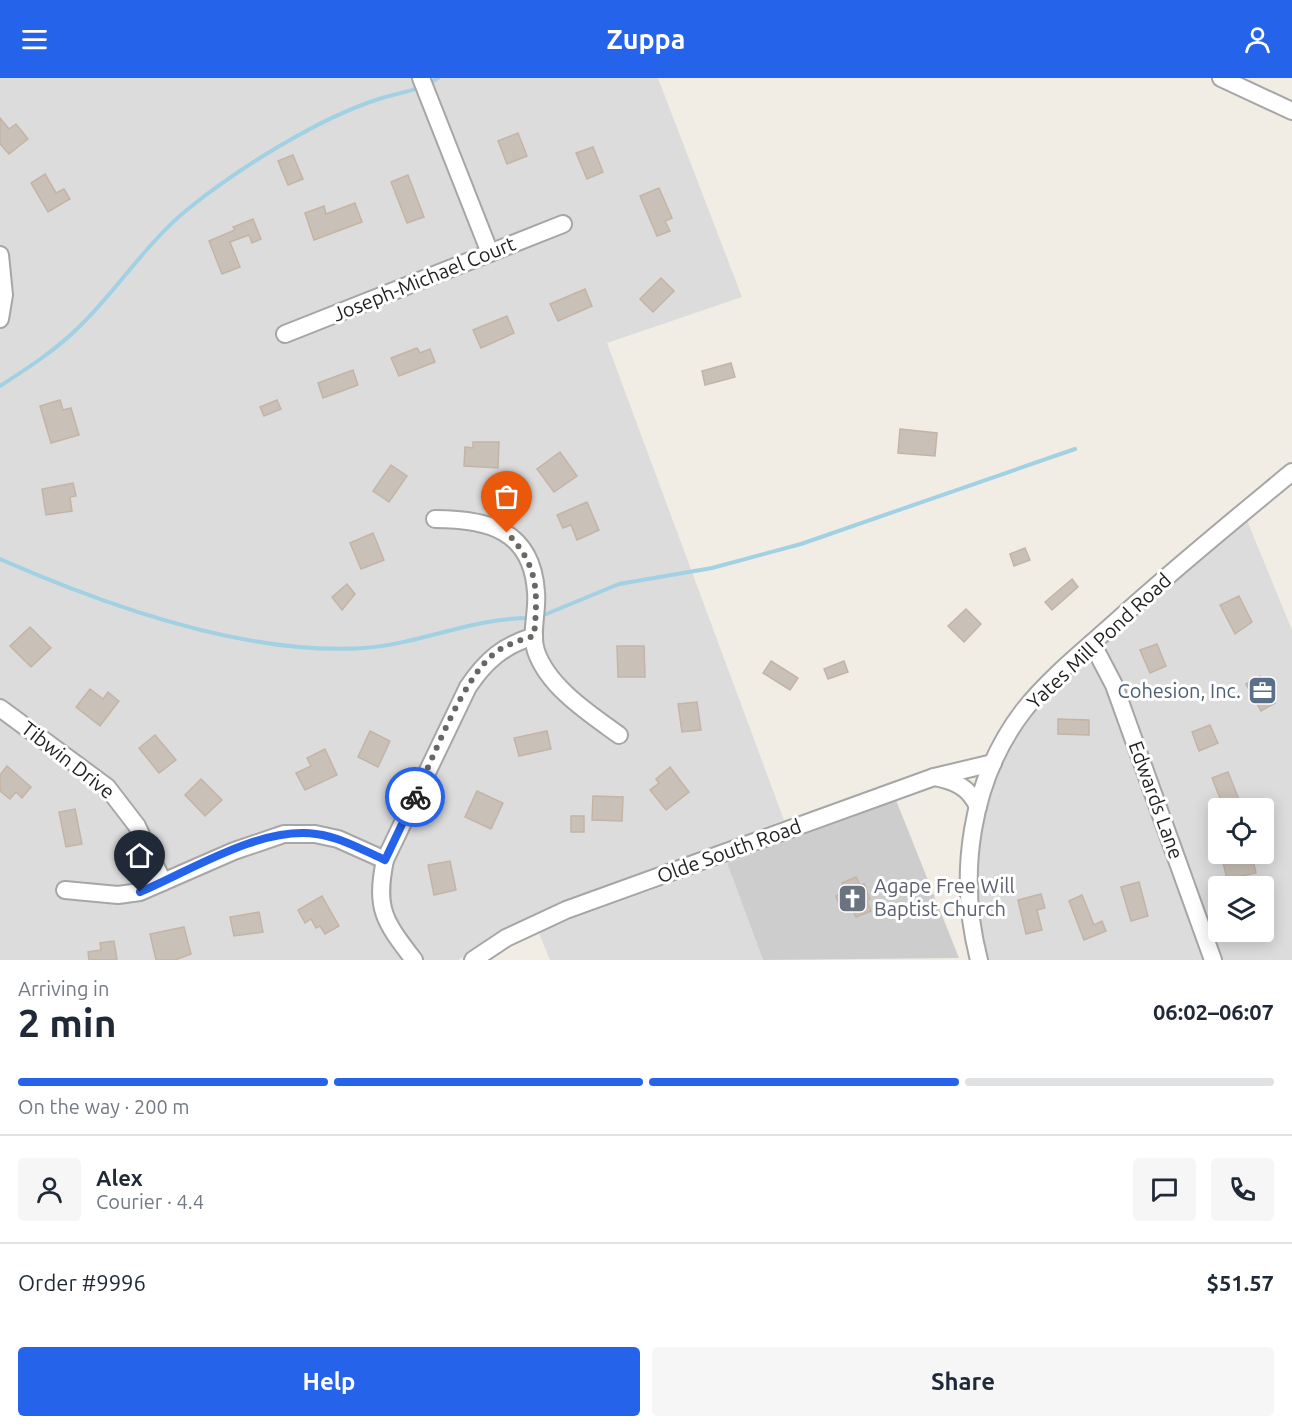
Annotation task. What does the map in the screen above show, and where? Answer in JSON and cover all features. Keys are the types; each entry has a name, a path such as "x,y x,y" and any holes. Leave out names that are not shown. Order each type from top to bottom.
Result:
{"street":[{"path":"421,78 490,253"},
{"path":"1221,78 1292,111"},
{"name":"Joseph-Michael Court","path":"285,334 563,224"},
{"path":"0,255 4,285 0,319"},
{"name":"Yates Mill Pond Road","path":"979,960 968,903 968,863 978,807 993,763 1006,736 1025,710 1058,674 1162,579 1292,472"},
{"path":"435,519 467,519 486,523 507,533 521,548 533,569 537,592 534,636 537,652 547,670 567,693 619,735"},
{"path":"414,960 390,929 381,905 379,888 385,860 468,687 495,653 512,643 534,636"},
{"name":"Edwards Lane","path":"1092,644 1114,685 1213,960"},
{"name":"Tibwin Drive","path":"0,708 69,757 115,796 137,826 163,882"},
{"name":"Olde South Road","path":"473,960 507,938 566,910 934,777 993,763"},
{"path":"934,777 951,780 968,790 978,807"},
{"path":"65,890 118,895 140,892 263,839 284,834 315,834 338,839 385,860"}],"shaded area":[{"path":"0,78 658,78 742,297 607,343 784,820 553,907 503,932 458,960 0,960"},
{"path":"1246,518 1292,630 1292,960 984,960 978,923 976,867 984,813 1002,764 1029,718 1063,678"},
{"path":"896,800 959,958 763,960 727,863"},
{"path":"727,863 763,960 550,960 538,931"}],"building":[{"path":"0,118 9,129 16,124 28,139 9,154 0,144"},
{"path":"518,133 527,156 507,164 498,141"},
{"path":"593,147 603,172 587,179 576,153"},
{"path":"293,155 303,179 288,185 278,161"},
{"path":"45,174 56,193 64,189 70,199 48,212 31,183"},
{"path":"408,175 424,217 407,223 391,182"},
{"path":"659,188 672,218 665,221 670,231 657,236 640,196"},
{"path":"355,203 362,222 314,240 305,213 324,206 326,214"},
{"path":"253,219 261,239 252,243 249,235 230,242 240,267 222,274 209,241"},
{"path":"661,278 674,291 653,312 640,299"},
{"path":"585,289 592,306 558,321 550,304"},
{"path":"507,316 514,333 481,348 473,330"},
{"path":"417,348 420,353 430,349 435,362 399,376 391,358"},
{"path":"731,363 735,377 705,385 702,371"},
{"path":"353,370 358,385 323,398 318,383"},
{"path":"60,400 63,410 71,408 79,435 51,443 40,406"},
{"path":"277,400 281,409 264,416 260,407"},
{"path":"900,429 937,433 935,456 898,453"},
{"path":"473,442 499,442 498,468 464,466 465,447 473,448"},
{"path":"560,452 577,476 554,492 537,469"},
{"path":"391,465 407,476 389,502 373,491"},
{"path":"73,483 76,496 70,497 72,511 46,515 42,489"},
{"path":"587,502 599,530 577,540 571,525 563,528 557,515"},
{"path":"373,533 384,560 361,569 350,543"},
{"path":"1025,548 1030,560 1014,566 1010,554"},
{"path":"1072,579 1078,587 1052,610 1045,602"},
{"path":"347,584 355,594 342,610 332,597"},
{"path":"1239,596 1252,622 1235,634 1220,605"},
{"path":"966,609 981,624 964,642 948,626"},
{"path":"30,627 51,648 31,667 10,646"},
{"path":"1157,644 1166,666 1150,673 1140,650"},
{"path":"617,646 644,646 645,677 618,677"},
{"path":"771,661 798,678 790,690 763,673"},
{"path":"844,661 848,672 828,679 824,669"},
{"path":"1260,676 1275,703 1261,711 1246,684"},
{"path":"90,689 103,699 108,692 119,701 100,726 76,707"},
{"path":"697,702 701,730 682,732 678,704"},
{"path":"1058,719 1089,720 1089,735 1058,734"},
{"path":"1210,725 1218,743 1199,751 1192,732"},
{"path":"370,731 390,741 378,767 358,757"},
{"path":"547,731 551,749 519,756 514,738"},
{"path":"155,735 176,760 159,773 139,748"},
{"path":"325,749 337,775 305,790 296,773 311,766 307,758"},
{"path":"7,766 31,787 22,798 16,792 10,799 0,791 0,775"},
{"path":"670,767 689,792 666,810 650,790 659,783 656,779"},
{"path":"1228,772 1238,798 1220,798 1212,778"},
{"path":"201,779 222,800 205,816 185,795"},
{"path":"477,791 503,803 491,829 465,817"},
{"path":"593,796 623,797 622,821 592,820"},
{"path":"75,809 82,844 66,847 59,812"},
{"path":"571,816 584,816 584,832 571,832"},
{"path":"450,861 456,890 434,895 428,865"},
{"path":"1223,864 1254,864 1256,873 1226,876"},
{"name":"Agape Free Will Baptist Church","path":"856,877 860,885 864,884 870,899 867,901 871,911 856,917 852,908 842,912 836,896 845,892 842,883"},
{"path":"1139,882 1148,916 1131,921 1121,887"},
{"path":"1041,894 1045,908 1037,910 1042,930 1026,934 1018,900"},
{"path":"1082,895 1094,925 1102,921 1106,931 1084,940 1069,901"},
{"path":"322,896 339,926 325,934 320,926 316,928 311,919 305,923 298,910"},
{"path":"259,912 263,932 234,936 230,917"},
{"path":"184,927 191,954 175,960 156,960 150,934"},
{"path":"114,941 117,960 89,960 88,952 101,950 100,943"}],"waterway":[{"path":"428,84 438,78"},
{"path":"0,386 71,335 94,312 159,236 208,193 281,145 333,118 382,98 421,87"},
{"path":"539,617 619,584 712,568 801,544 1075,449"},
{"path":"0,559 131,610 225,636 272,644 319,648 385,646 487,622 529,618"}],"way so far":[{"path":"415,797 468,687 480,669 495,653 512,643 534,636 537,592 533,569 521,548 507,533"}],"place":[{"name":"Cohesion, Inc.","path":"1262,691"},
{"name":"Agape Free Will Baptist Church","path":"853,898"}],"route":[{"path":"140,892 263,839 284,834 315,834 338,839 385,860 415,797"}]}
